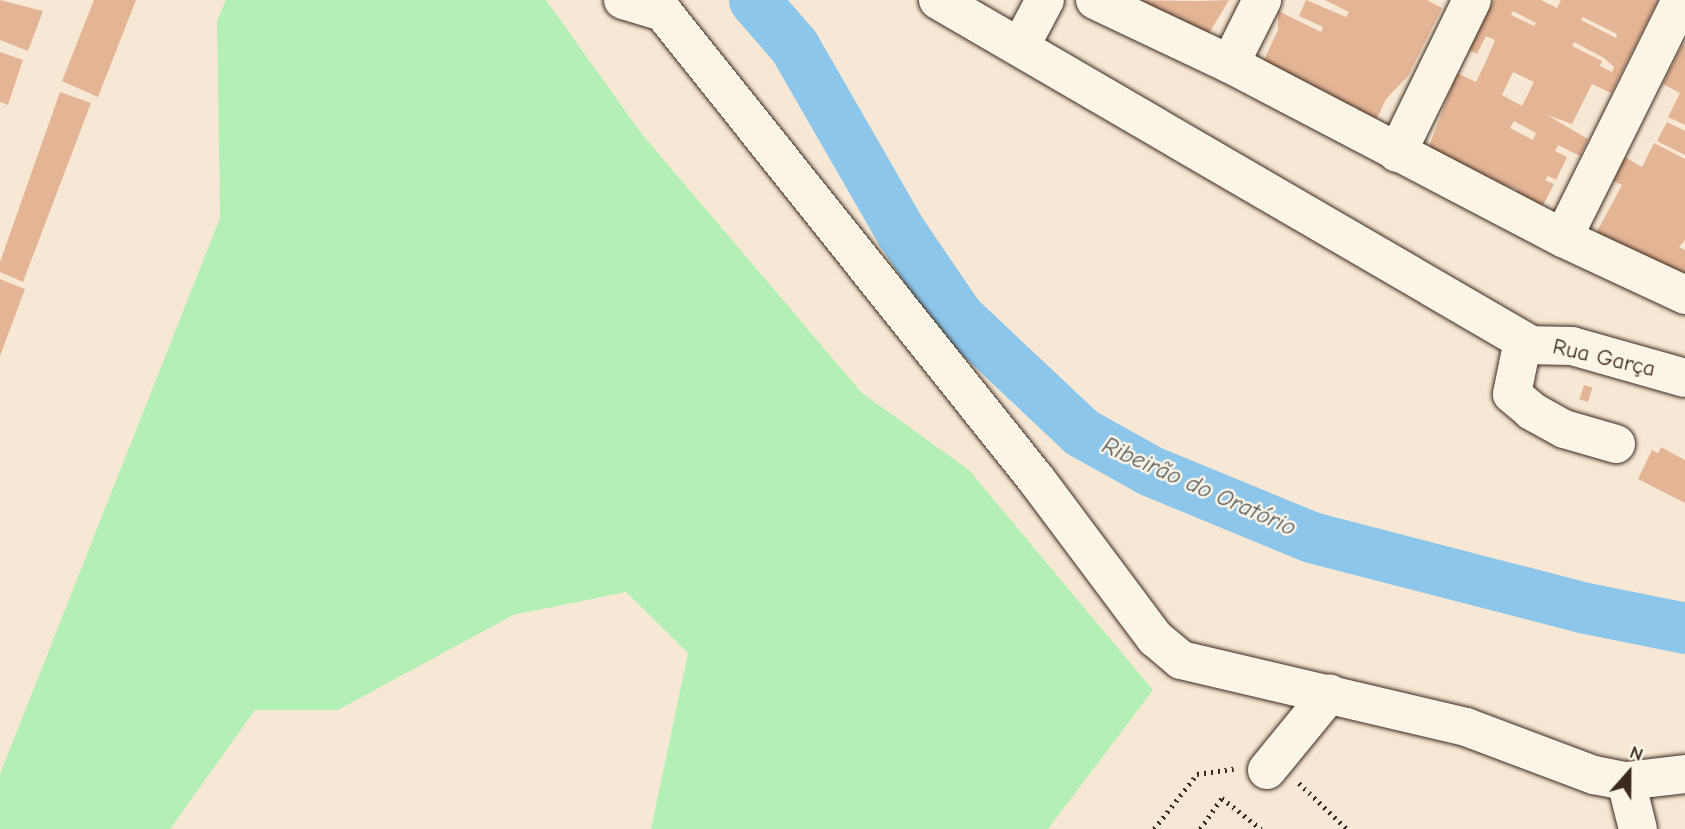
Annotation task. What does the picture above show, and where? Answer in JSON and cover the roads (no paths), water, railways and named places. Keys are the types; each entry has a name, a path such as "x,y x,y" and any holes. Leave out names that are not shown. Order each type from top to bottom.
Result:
{"street":[{"path":"623,0 663,12 1036,479 1155,638 1181,660 1217,671 1330,693 1466,727 1594,775 1626,781 1685,774"},
{"path":"938,0 1531,345"},
{"path":"1020,47 1045,0"},
{"path":"1095,0 1230,64 1563,238 1685,295"},
{"path":"1230,64 1262,0"},
{"path":"1397,153 1472,0"},
{"path":"1563,238 1681,0"},
{"name":"Rua Garça","path":"1616,444 1564,429 1532,411 1511,394 1522,345 1572,346 1685,378"},
{"path":"1267,770 1330,693"},
{"path":"1626,781 1638,829"}],"waterway":[{"name":"Ribeirão do Oratório","path":"754,0 794,46 901,232 958,316 1081,432 1151,471 1311,537 1586,608 1685,628"}]}
